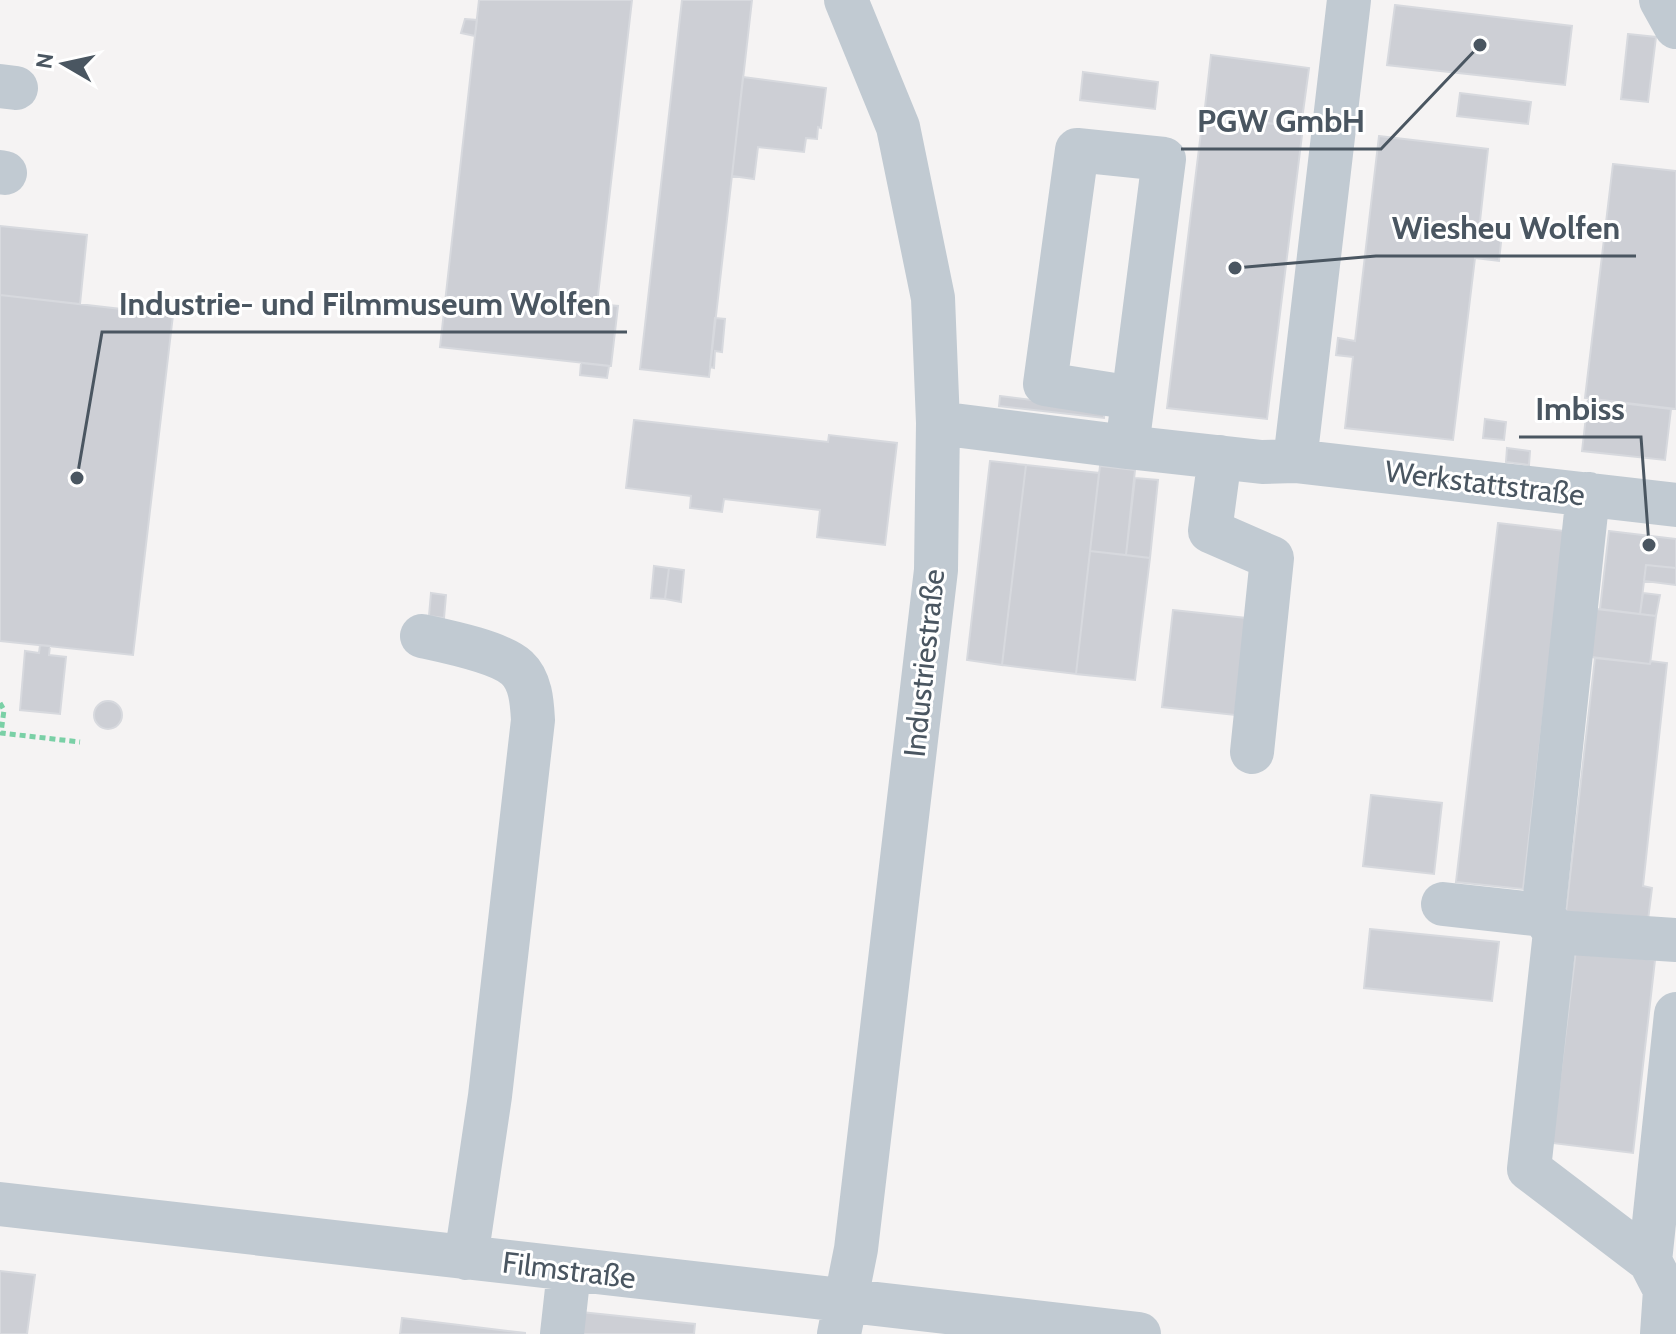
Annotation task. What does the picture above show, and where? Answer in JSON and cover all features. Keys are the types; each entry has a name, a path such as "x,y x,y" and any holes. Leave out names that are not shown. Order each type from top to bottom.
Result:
{"street":[{"name":"Industriestraße","path":"842,1317 858,1233 936,570 938,423 933,298 898,127 846,0"},
{"path":"1295,461 1349,0"},
{"path":"1661,0 1676,27"},
{"path":"1127,447 1164,159 1077,150 1045,384 1133,398"},
{"name":"Werkstattstraße","path":"938,423 1127,447 1262,462 1295,461 1676,505"},
{"path":"1220,457 1210,531 1272,558 1252,752"},
{"path":"1588,494 1529,1169 1650,1261 1665,1290 1662,1334"},
{"path":"422,636 454,642 517,668 531,692 533,720 490,1096 466,1258"},
{"path":"1443,904 1549,924 1676,940"},
{"path":"1650,1261 1676,1014"},
{"name":"Filmstraße","path":"0,1204 569,1271 842,1317 1139,1334"},
{"path":"562,1334 569,1271"}],"path":[{"path":"0,703 4,710 1,733 80,742"}],"building":[{"path":"479,0 632,0 597,304 618,306 611,366 440,347"},
{"path":"682,0 752,0 709,377 640,369"},
{"path":"1395,5 1572,26 1565,85 1387,65"},
{"path":"465,19 477,20 475,36 461,33"},
{"path":"1628,34 1656,37 1648,102 1621,99"},
{"path":"1211,55 1309,68 1301,127 1204,116"},
{"path":"1083,72 1158,82 1155,109 1080,100"},
{"path":"743,77 826,88 817,139 806,138 804,152 758,147 754,179 732,176"},
{"path":"1460,93 1531,102 1528,124 1457,116"},
{"path":"1203,116 1303,127 1267,419 1167,408"},
{"path":"1379,136 1488,149 1480,221 1503,224 1499,261 1475,258 1453,440 1345,428 1353,357 1336,355 1338,338 1355,341"},
{"path":"1613,164 1676,171 1676,409 1585,398"},
{"path":"0,226 87,235 80,304 0,295"},
{"path":"0,295 173,315 133,655 0,641"},
{"path":"715,318 725,319 722,352 715,351 714,368 710,367"},
{"path":"581,363 609,366 607,378 580,375"},
{"path":"1000,396 1105,409 1104,418 999,406"},
{"path":"1588,399 1671,409 1665,460 1582,451"},
{"path":"1485,419 1506,422 1504,440 1483,438"},
{"path":"634,420 828,442 829,435 897,443 885,545 817,537 820,510 724,499 722,512 690,508 691,496 626,488"},
{"path":"1507,448 1530,451 1529,465 1506,462"},
{"path":"990,461 1026,465 1002,665 967,660"},
{"path":"1026,465 1099,473 1076,674 1002,665"},
{"path":"1100,466 1135,470 1126,555 1090,551"},
{"path":"1135,478 1158,480 1150,558 1126,555"},
{"path":"1498,523 1565,531 1523,889 1456,882"},
{"path":"1609,531 1676,539 1676,568 1646,565 1640,614 1600,609"},
{"path":"1090,551 1150,558 1135,680 1076,674"},
{"path":"1646,565 1676,568 1676,585 1644,581"},
{"path":"654,566 669,568 665,599 651,598"},
{"path":"669,568 684,570 681,602 665,599"},
{"path":"431,593 446,595 444,618 429,616"},
{"path":"1643,593 1660,595 1656,616 1640,614"},
{"path":"1596,609 1656,616 1650,664 1591,657"},
{"path":"1173,610 1246,618 1235,715 1162,707"},
{"path":"40,645 50,646 49,655 66,657 60,714 20,710 25,651 39,653"},
{"path":"1595,658 1667,663 1643,886 1652,888 1648,920 1566,912"},
{"path":"108,701 118,705 122,715 118,725 108,729 98,725 94,715 98,705"},
{"path":"1371,795 1442,803 1434,874 1363,866"},
{"path":"1370,929 1499,942 1492,1001 1364,988"},
{"path":"1576,950 1655,960 1633,1153 1552,1143"},
{"path":"0,1271 35,1275 27,1334 0,1334"},
{"path":"581,1312 695,1324 694,1334 579,1334"},
{"path":"402,1318 525,1333 525,1334 400,1334"}],"place":[{"name":"PGW GmbH","path":"1480,45"},
{"name":"Wiesheu Wolfen","path":"1235,268"},
{"name":"Industrie- und Filmmuseum Wolfen","path":"77,478"},
{"name":"Imbiss","path":"1649,545"}]}
